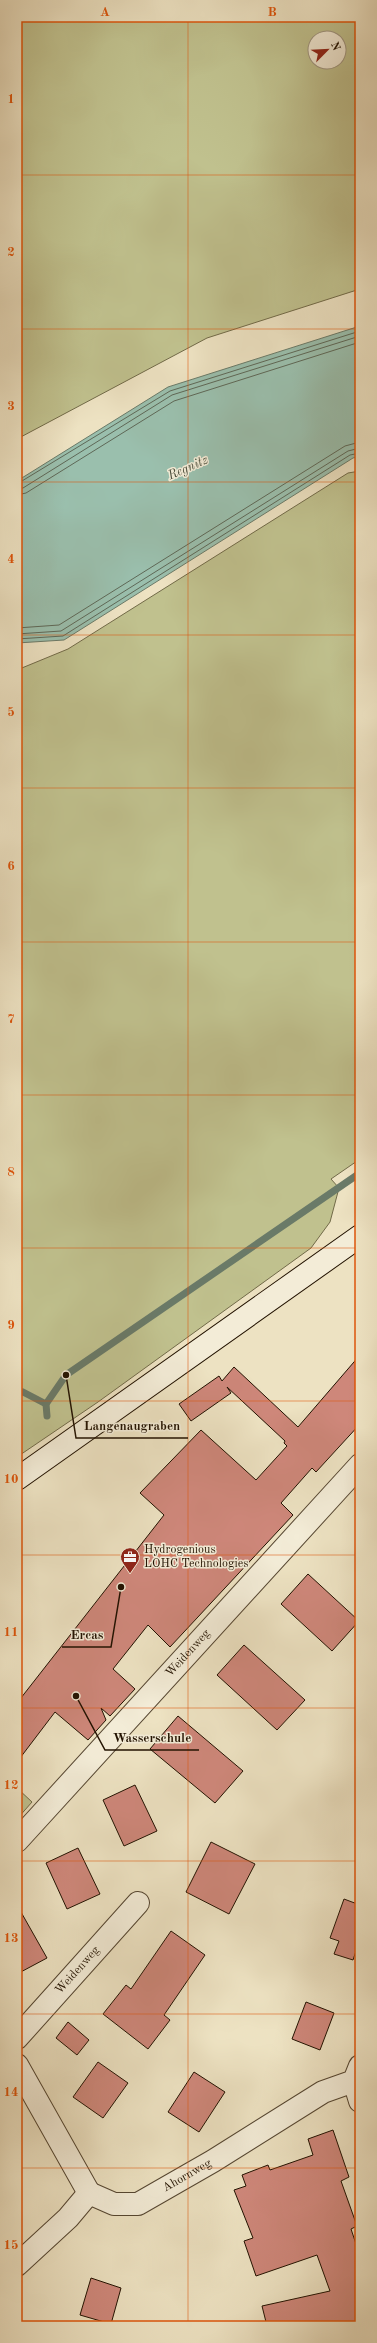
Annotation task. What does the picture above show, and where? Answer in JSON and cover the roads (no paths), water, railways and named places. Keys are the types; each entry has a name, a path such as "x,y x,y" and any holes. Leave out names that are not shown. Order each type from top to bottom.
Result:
{"street":[{"path":"17,1478 360,1236"},
{"name":"Weidenweg","path":"17,1841 360,1465"},
{"name":"Weidenweg","path":"17,2038 138,1903"},
{"path":"17,2065 90,2193 68,2218 17,2264"},
{"name":"Ahornweg","path":"90,2193 114,2204 138,2204 213,2161 323,2092 358,2083"}],"water":[{"name":"Regnitz","path":"360,326 360,456 353,458 64,640 17,643 17,481 168,387"}],"waterway":[{"path":"47,1416 46,1404 66,1375 360,1173"},
{"path":"23,1392 46,1404"}],"place":[{"name":"Langenaugraben","path":"66,1375"},
{"name":"Hydrogenious LOHC Technologies","path":"130,1574"},
{"name":"Ercas","path":"121,1587"},
{"name":"Wasserschule","path":"76,1696"}]}
